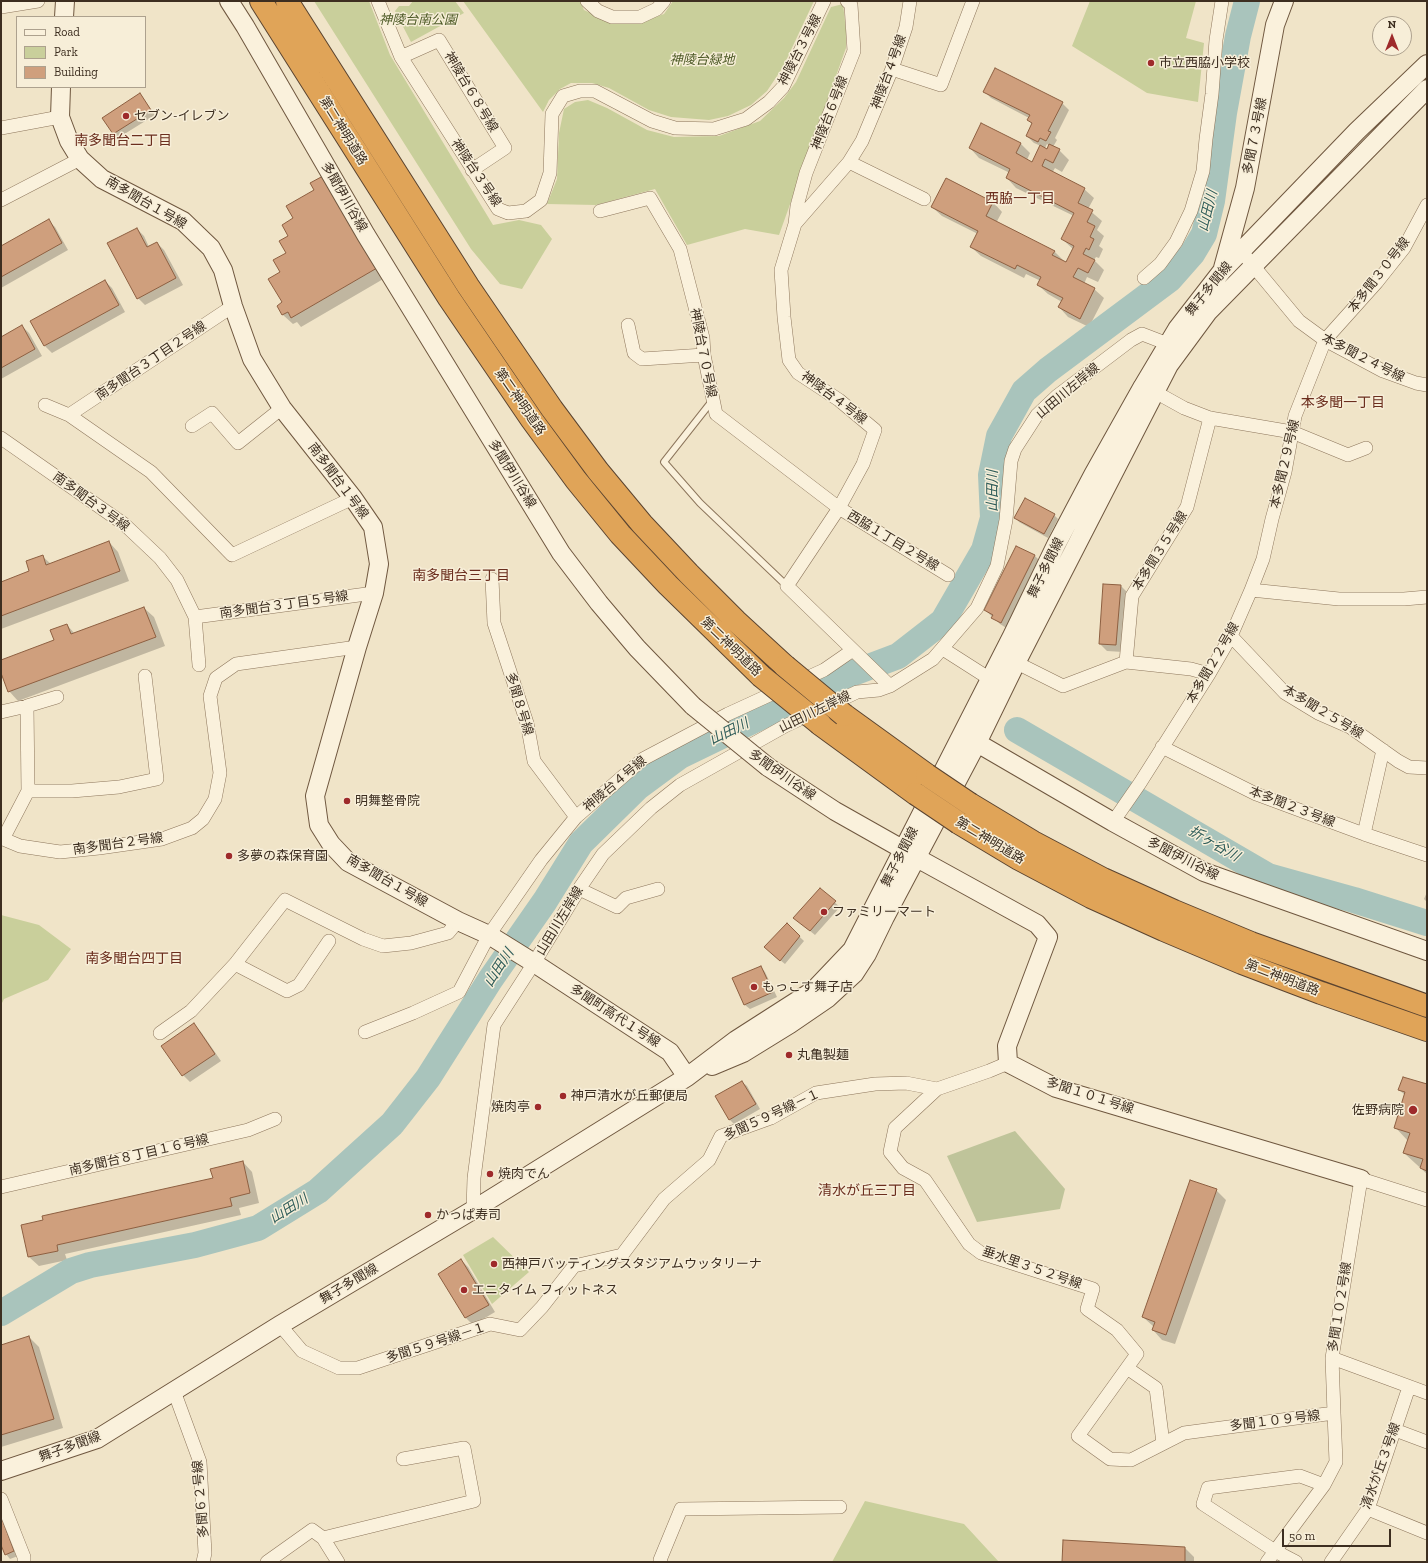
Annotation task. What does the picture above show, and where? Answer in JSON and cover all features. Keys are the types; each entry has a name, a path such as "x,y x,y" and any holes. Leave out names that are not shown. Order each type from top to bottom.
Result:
{"highway":[{"name":"第二神明道路","path":"261,1 449,298 532,420 576,480 620,534 657,574 716,634 761,676 820,724 916,794 959,823 1019,859 1091,897 1164,930 1257,969 1427,1030"},
{"name":"第二神明道路","path":"287,1 468,286 552,409 598,471 642,524 689,574 736,621 785,666 844,715 927,775 970,804 1033,842 1082,868 1174,911 1251,943 1427,1006"}],"street":[{"path":"1,7 38,1"},
{"path":"64,16 65,1"},
{"name":"多聞伊川谷線","path":"229,1 366,235 561,553 599,603 638,648 694,706 768,767 835,811 910,854"},
{"name":"神陵台３号線","path":"378,1 401,57 498,209 508,213 526,210 541,200 550,173 552,114 563,96 580,91 595,91 652,121 675,128 714,128 746,119 769,102 783,87 824,1"},
{"path":"587,1 598,11 612,17 640,17 657,9 664,1"},
{"name":"神陵台６号線","path":"796,224 797,206 806,173 854,51 851,5 848,1"},
{"name":"神陵台４号線","path":"787,586 839,508 863,464 875,430 839,400 798,372 789,360 781,270 796,224 849,162 862,141 892,70 906,27 910,1"},
{"path":"892,70 941,85 973,1"},
{"path":"1144,278 1160,264 1176,242 1191,211 1204,171 1216,40 1222,1"},
{"name":"多聞７３号線","path":"1222,271 1245,188 1275,25 1284,1"},
{"name":"神陵台６８号線","path":"401,57 440,40 505,148 472,170"},
{"name":"舞子多聞線","path":"1173,347 1177,329 1222,271 1357,131 1427,64"},
{"name":"南多聞台１号線","path":"61,88 60,117 69,141 80,159 102,179 183,221 211,248 222,270 252,359 282,408 353,498 373,527 379,564 374,593 357,647 315,796 318,825 331,844 348,862 489,935 534,963"},
{"name":"舞子多聞線","path":"1,1471 97,1439 280,1325 472,1210 687,1077 736,1040 814,990 852,950 910,854 1009,659 1056,545 1093,476 1149,389 1173,347 1427,89"},
{"path":"1,128 60,117"},
{"path":"1,200 80,159"},
{"path":"849,162 924,199"},
{"name":"神陵台７０号線","path":"600,211 650,198 680,249 703,338 704,355 716,414 839,508"},
{"name":"本多聞３０号線","path":"1325,340 1377,282 1404,248 1427,205"},
{"name":"本多聞２４号線","path":"1241,250 1299,321 1325,340 1383,371 1416,383 1427,385"},
{"name":"南多聞台３丁目２号線","path":"69,415 233,306"},
{"path":"628,325 634,353 642,359 704,355"},
{"name":"山田川左岸線","path":"472,1210 474,1178 494,1025 579,889 603,854 651,808 680,786 785,726 857,692 879,690 890,686 933,659 977,608 997,566 1006,520 1011,462 1015,449 1037,415 1058,396 1131,340 1142,334 1173,347"},
{"name":"本多聞２９号線","path":"1250,590 1263,559 1285,472 1295,416 1325,340"},
{"path":"1149,389 1184,408 1210,418 1292,432 1348,455 1366,448"},
{"path":"45,405 69,415 151,472 232,555 353,498"},
{"path":"192,426 212,413 238,443 282,408"},
{"name":"本多聞３５号線","path":"1126,662 1132,596 1187,507 1210,418"},
{"name":"南多聞台３号線","path":"1,438 124,524 160,558 178,580 195,617 199,665"},
{"name":"西脇１丁目２号線","path":"839,508 948,574"},
{"name":"多聞８号線","path":"492,579 494,623 527,723 534,761 576,817"},
{"path":"787,586 890,686"},
{"path":"1250,590 1339,599 1404,599 1427,597"},
{"name":"本多聞２２号線","path":"1113,822 1140,783 1209,674 1231,636 1250,590"},
{"name":"南多聞台３丁目５号線","path":"195,617 374,593"},
{"name":"本多聞２５号線","path":"1231,636 1285,693 1318,713 1350,727 1409,767 1427,768"},
{"name":"南多聞台２号線","path":"2,839 20,846 60,852 99,848 162,838 192,828 203,820 215,799 220,773 210,696 216,678 236,664 357,647"},
{"path":"943,649 990,679"},
{"name":"神陵台４号線","path":"365,1032 413,1013 459,992 489,935 541,860 576,817 643,759 728,714 824,670 853,650"},
{"path":"1009,659 1063,686 1126,662 1191,669 1209,674"},
{"name":"舞子多聞線","path":"969,739 990,679 1009,659"},
{"path":"28,791 72,791 111,788 157,778 145,676"},
{"path":"1,712 57,697"},
{"path":"2,839 28,791 27,706"},
{"name":"多聞伊川谷線","path":"969,739 1113,822 1204,872 1427,951"},
{"name":"本多聞２３号線","path":"1162,747 1256,794 1364,834 1427,854"},
{"path":"1364,834 1383,750"},
{"path":"910,854 1036,924 1048,937 1008,1046 1008,1063"},
{"path":"579,889 617,907 626,898 658,889"},
{"path":"160,1033 191,1011 235,964 285,900 363,939 383,946 411,943 448,933 458,920"},
{"path":"235,964 287,991 299,985 329,941"},
{"name":"多聞町高代１号線","path":"534,963 670,1052 687,1077"},
{"name":"多聞５９号線－１","path":"280,1325 302,1351 339,1368 358,1368 490,1324 520,1330 542,1307 574,1266 622,1255 664,1199 709,1160 721,1136 771,1118 816,1093 875,1084 906,1084 937,1089 1008,1063"},
{"name":"多聞１０１号線","path":"1008,1063 1056,1088 1427,1200"},
{"name":"垂水里３５２号線","path":"937,1089 895,1128 890,1152 903,1168 925,1180 969,1244 981,1253 1093,1289 1086,1309 1117,1330 1137,1354"},
{"name":"南多聞台８丁目１６号線","path":"1,1187 248,1130 276,1119"},
{"name":"多聞１０２号線","path":"1361,1179 1332,1358 1427,1393"},
{"name":"多聞１０９号線","path":"1137,1354 1078,1436 1110,1459 1131,1460 1184,1433 1334,1413 1332,1358"},
{"path":"1127,1368 1156,1388 1163,1443"},
{"name":"清水が丘３号線","path":"1331,1562 1368,1510 1410,1386"},
{"name":"多聞６２号線","path":"174,1391 200,1462 205,1553 203,1562"},
{"path":"1267,1562 1324,1485 1336,1462 1334,1413"},
{"path":"1395,1430 1427,1442"},
{"path":"267,1562 318,1534 474,1501 464,1448 403,1459"},
{"path":"1296,1562 1275,1551 1204,1504 1208,1488 1300,1476 1324,1485"},
{"path":"1,1499 24,1557 24,1562"},
{"path":"661,1562 660,1560 681,1509 840,1507"},
{"path":"1368,1510 1427,1533"},
{"path":"318,1534 338,1562"}],"lane":[{"path":"713,400 664,462 700,503 787,586"}],"green space":[{"path":"314,1 369,1 390,55 493,225 519,220 541,225 552,239 522,289 500,284 471,249"},
{"name":"神陵台南公園","path":"413,1 455,1 464,13 411,42 395,11 399,6 409,6"},
{"name":"神陵台緑地","path":"463,1 580,1 584,10 614,24 638,23 664,14 673,1 814,1 783,67 767,91 751,105 728,116 709,120 671,117 649,110 609,88 592,83 571,83 560,89 549,100 543,112"},
{"name":"市立西脇小学校","path":"1090,1 1196,1 1186,38 1204,43 1198,102 1147,93 1072,46"},
{"path":"843,4 846,30 846,48 779,235 745,229 687,245 655,189 596,205 547,204 557,179 559,133 564,109 575,102 588,100 607,108 647,130 674,137 719,136 760,121 784,98 796,82 831,7"},
{"path":"1,915 39,925 71,949 48,980 4,999 1,1005"},
{"path":"1015,1131 1065,1189 1060,1209 977,1222 947,1156"},
{"name":"西神戸バッティングスタジアムウッタリーナ","path":"493,1237 529,1272 492,1304 463,1255"},
{"path":"865,1501 964,1524 999,1562 832,1562"}],"building":[{"path":"995,68 1063,102 1048,131 1051,132 1046,141 1040,138 1038,142 1026,136 1032,123 1027,120 1030,115 983,92"},
{"path":"140,93 151,110 113,134 102,118"},
{"path":"981,123 1021,143 1016,153 1032,162 1040,145 1047,149 1049,144 1060,149 1053,163 1045,159 1042,166 1085,188 1078,203 1093,210 1087,222 1095,226 1090,237 1094,239 1089,250 1086,248 1083,254 1095,260 1088,273 1078,268 1073,277 1095,288 1080,319 1058,307 1063,298 1037,285 1041,277 1017,265 1015,269 970,247 978,231 931,207 946,178 993,202 986,216 1055,251 1052,255 1066,262 1074,246 1061,239 1074,213 1006,178 1010,169 969,148"},
{"path":"323,176 377,268 291,318 288,312 282,315 277,306 282,302 268,279 280,272 273,260 286,253 279,241 288,236 282,225 293,218 286,206 314,190 310,183"},
{"path":"49,219 62,243 1,277 1,246"},
{"path":"137,228 147,247 157,242 176,278 137,299 107,243"},
{"path":"105,280 119,305 44,346 30,321"},
{"path":"22,325 35,349 1,368 1,337"},
{"path":"1025,498 1055,514 1044,534 1014,518"},
{"path":"109,541 120,571 1,616 1,582 29,571 26,561 43,555 46,565"},
{"path":"1016,546 1035,555 1001,623 991,618 993,615 984,610"},
{"path":"1103,584 1121,585 1116,645 1099,644"},
{"path":"144,607 156,637 8,692 1,673 1,660 54,640 50,630 67,624 71,634"},
{"path":"820,888 836,901 810,931 793,918"},
{"path":"787,923 800,936 780,961 764,947"},
{"path":"761,966 773,992 744,1005 732,978"},
{"path":"194,1023 215,1054 182,1076 161,1046"},
{"name":"佐野病院","path":"1403,1077 1427,1084 1427,1171 1420,1168 1423,1159 1403,1153 1410,1133 1394,1128 1405,1092 1398,1090"},
{"path":"742,1081 756,1104 729,1120 715,1096"},
{"path":"243,1161 250,1193 230,1198 232,1206 57,1245 58,1251 28,1257 21,1225 43,1220 42,1216 213,1178 210,1169"},
{"path":"1190,1180 1217,1189 1166,1335 1152,1330 1155,1322 1142,1317"},
{"name":"エニタイム フィットネス","path":"461,1259 489,1305 465,1318 438,1274"},
{"path":"29,1336 54,1419 1,1435 1,1345"},
{"path":"1,1516 14,1551 5,1555 1,1545"},
{"path":"1063,1540 1185,1547 1185,1562 1062,1562"}],"waterway":[{"name":"山田川","path":"1,1313 71,1271 90,1265 195,1245 258,1228 318,1191 392,1124 428,1078 490,980 545,901 581,843 638,787 680,756 845,676 898,656 943,621 984,550 993,518 991,475 999,436 1024,391 1048,370 1170,279 1192,254 1204,234 1212,201 1224,113 1238,36 1247,1"},
{"name":"折ヶ谷川","path":"1017,730 1268,876 1354,900 1427,923"}],"place":[{"name":"市立西脇小学校","path":"1151,63"},
{"name":"セブン-イレブン","path":"126,116"},
{"name":"明舞整骨院","path":"347,801"},
{"name":"多夢の森保育園","path":"229,856"},
{"name":"ファミリーマート","path":"824,912"},
{"name":"もっこす舞子店","path":"754,987"},
{"name":"丸亀製麺","path":"789,1055"},
{"name":"神戸清水が丘郵便局","path":"563,1096"},
{"name":"焼肉亭","path":"538,1107"},
{"name":"佐野病院","path":"1413,1110"},
{"name":"焼肉でん","path":"490,1174"},
{"name":"かっぱ寿司","path":"428,1215"},
{"name":"西神戸バッティングスタジアムウッタリーナ","path":"494,1264"},
{"name":"エニタイム フィットネス","path":"464,1290"}],"district":[{"name":"南多聞台二丁目","path":"123,141"},
{"name":"西脇一丁目","path":"1020,199"},
{"name":"本多聞一丁目","path":"1343,403"},
{"name":"南多聞台三丁目","path":"461,576"},
{"name":"南多聞台四丁目","path":"134,959"},
{"name":"清水が丘三丁目","path":"867,1191"}]}
